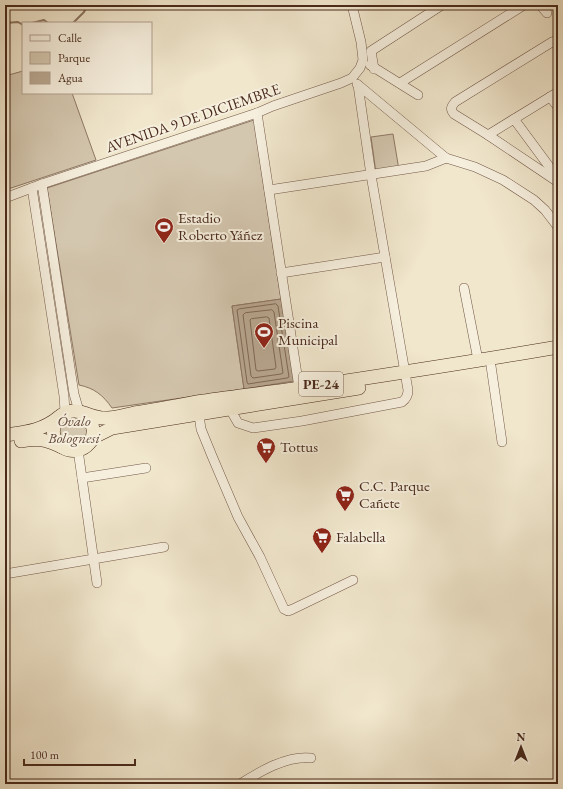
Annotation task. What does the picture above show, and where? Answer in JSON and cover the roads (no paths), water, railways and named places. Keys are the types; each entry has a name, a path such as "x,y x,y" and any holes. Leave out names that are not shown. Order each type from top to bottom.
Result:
{"highway":[{"name":"PE-24","path":"405,376 478,360 558,347"},
{"name":"PE-24","path":"82,412 97,417 110,418 198,408 405,376 491,366 558,355"},
{"name":"PE-24","path":"89,443 96,436 112,428 198,408 230,409 300,392"},
{"path":"5,435 35,431 44,428 63,414 72,410 82,412 90,419 94,427 93,436 89,443 84,448 78,450 70,450 45,439 5,444"},
{"path":"62,447 57,442 54,435 54,428 56,421 63,414"}],"street":[{"path":"230,409 238,423 253,428 302,421 406,400 408,390 355,82 363,60 361,42 352,5"},
{"path":"374,69 371,51 442,5"},
{"path":"400,83 524,5"},
{"path":"540,5 547,13"},
{"path":"557,181 454,114 451,107 455,102 552,42 558,40"},
{"path":"363,60 374,69 418,95"},
{"path":"355,82 446,158 475,167 503,180 534,200 545,210 558,228"},
{"name":"AVENIDA 9 DE DICIEMBRE","path":"5,198 42,184 257,113 273,106 341,83 355,82"},
{"path":"488,135 554,95 558,107"},
{"path":"257,113 300,392"},
{"path":"514,119 548,164 557,181"},
{"path":"268,190 426,166 446,158"},
{"path":"42,184 74,394 82,412"},
{"path":"32,188 64,396 63,414"},
{"path":"281,273 385,257"},
{"path":"464,288 478,360"},
{"path":"491,366 502,442"},
{"path":"198,408 201,430 238,517 260,557 284,609 288,611 293,609 353,580"},
{"path":"78,450 97,583"},
{"path":"82,478 146,468"},
{"path":"5,574 164,547"},
{"path":"240,784 281,763 303,757 311,758"}],"water":[{"name":"Piscina Municipal","path":"281,299 294,381 244,389 232,306"}],"waterway":[{"path":"74,22 84,12 87,5"},
{"path":"36,22 44,20 47,22"},
{"path":"5,23 18,22 22,24"}],"place":[{"name":"Estadio Roberto Yáñez","path":"164,244"},
{"name":"Piscina Municipal","path":"264,349"},
{"name":"Tottus","path":"266,464"},
{"name":"C.C. Parque Cañete","path":"345,512"},
{"name":"Falabella","path":"322,554"}],"park label":[{"name":"Óvalo Bolognesi","path":"74,430"}]}
